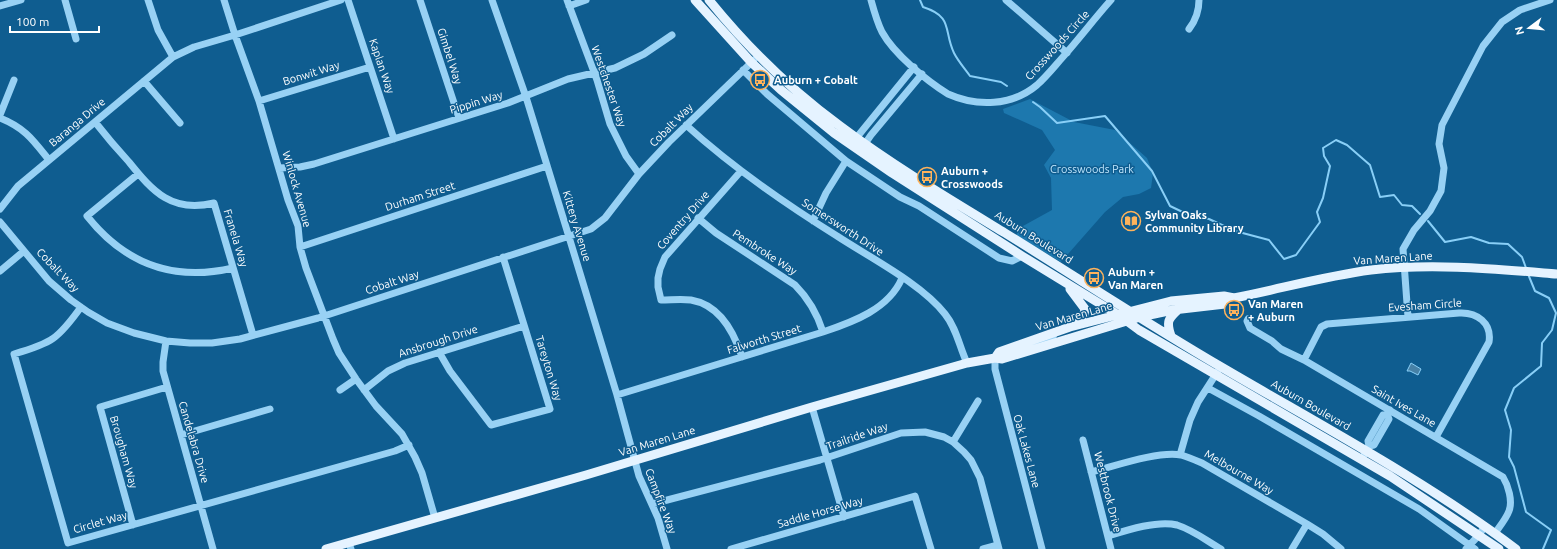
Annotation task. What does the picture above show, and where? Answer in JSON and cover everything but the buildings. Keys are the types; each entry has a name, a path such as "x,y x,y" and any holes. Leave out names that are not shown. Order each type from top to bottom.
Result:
{"main road":[{"name":"Auburn Boulevard","path":"696,0 751,62 810,114 854,141"},
{"name":"Auburn Boulevard","path":"709,0 759,56 787,83 862,147 1022,256 1128,321 1139,330 1390,476 1499,549"},
{"name":"Auburn Boulevard","path":"862,147 929,186 1222,367 1367,449 1495,533 1516,549"},
{"name":"Van Maren Lane","path":"995,358 999,352 1055,332 1120,316 1224,304 1234,298 1327,277 1366,271 1404,267 1464,267 1557,274"},
{"path":"1064,282 1078,298 1085,309 1083,319 1070,328"},
{"name":"Van Maren Lane","path":"326,549 350,546 435,518 967,363 995,358 1002,360 1128,321 1136,314 1171,301 1224,296 1234,298"},
{"path":"1171,336 1168,327 1169,318 1180,309"}],"street":[{"path":"0,6 21,0"},
{"path":"65,0 76,39"},
{"path":"148,0 152,15 160,34 173,57"},
{"name":"Winlock Avenue","path":"224,0 235,36 259,101 288,200 298,226 300,247 312,287 339,353 376,406 402,434 415,456 422,473 435,518"},
{"name":"Baranga Drive","path":"0,209 18,186 173,57 194,47 235,36 341,0"},
{"name":"Kaplan Way","path":"348,0 394,139"},
{"name":"Gimbel Way","path":"420,0 459,118"},
{"name":"Kittery Avenue","path":"492,0 526,97 617,395 634,461"},
{"path":"568,3 586,0"},
{"name":"Crosswoods Circle","path":"871,0 878,23 885,37 897,52 941,89 955,97 981,103 997,103 1019,96 1036,86 1067,53 1111,0"},
{"path":"1006,0 1067,53"},
{"path":"1189,29 1196,19 1199,0"},
{"path":"1408,317 1403,249 1414,230 1430,210 1441,191 1444,168 1439,144 1442,125 1483,46 1502,22 1520,10 1550,0"},
{"name":"Westchester Way","path":"568,3 594,73 610,124 626,156 639,174"},
{"name":"Pippin Way","path":"279,168 300,167 314,164 526,97 568,79 614,68 630,62 672,35"},
{"name":"Cobalt Way","path":"0,222 49,281 81,307 107,323 148,337 166,341 190,343 212,343 253,335 324,316 503,257 569,237 598,224 605,218 639,174 686,125 759,56"},
{"name":"Bonwit Way","path":"259,101 370,67"},
{"path":"854,141 914,67"},
{"path":"743,70 767,94 846,161 900,197 919,206 999,258 1012,262 1022,256"},
{"path":"862,147 922,74"},
{"path":"14,80 0,117 25,132 49,160"},
{"path":"144,82 180,123"},
{"name":"Franela Way","path":"95,122 155,192 170,201 179,204 196,206 214,203 253,335"},
{"name":"Somersworth Drive","path":"686,125 723,158 741,171 813,221 926,295 945,313 954,328 967,363"},
{"path":"813,221 826,193 846,161"},
{"name":"Durham Street","path":"300,247 547,166"},
{"name":"Coventry Drive","path":"741,171 670,250 661,265 658,283 660,300 693,301 714,311 730,329 737,341 742,357"},
{"path":"138,174 87,216 107,239 129,255 164,269 191,273 205,273 234,268"},
{"name":"Pembroke Way","path":"698,218 716,233 795,285 810,302 819,318 823,332"},
{"path":"0,271 24,251"},
{"name":"Tareyton Way","path":"439,352 450,371 491,426 550,409 503,257"},
{"name":"Falworth Street","path":"617,395 823,332 855,320 867,314 889,298 898,288 902,278"},
{"name":"Circlet Way","path":"81,307 68,326 55,338 39,347 14,354 68,543 395,451 408,445"},
{"name":"Evesham Circle","path":"1304,360 1321,327 1327,324 1459,313 1471,314 1485,322 1490,335 1489,342 1436,437"},
{"name":"Saint Ives Lane","path":"1248,319 1247,321 1250,328 1289,354 1304,360 1388,412 1436,437 1503,476 1506,482 1510,508 1509,513 1495,533"},
{"name":"Ansbrough Drive","path":"364,390 380,376 396,366 524,326"},
{"path":"1032,350 1035,344 1053,337 1055,332"},
{"name":"Candelabra Drive","path":"166,341 162,366 213,549"},
{"name":"Oak Lakes Lane","path":"995,358 995,369 1042,549"},
{"path":"1180,455 1190,420 1214,375 1222,367"},
{"path":"340,390 356,379"},
{"name":"Brougham Way","path":"133,525 100,407 167,387"},
{"path":"1208,388 1259,416 1418,509 1467,547 1475,549"},
{"path":"953,442 978,401"},
{"path":"812,407 844,517"},
{"path":"181,435 270,409"},
{"path":"1361,459 1367,449 1374,445 1389,419 1388,412"},
{"name":"Trailride Way","path":"652,504 826,458 901,432 913,431 934,434 953,442 964,452 976,469 980,478 998,547"},
{"name":"Westbrook Drive","path":"1083,440 1111,549"},
{"name":"Melbourne Way","path":"1091,472 1158,456 1180,455 1202,463 1307,524 1323,534 1341,549"},
{"name":"Campfire Way","path":"634,461 644,488 658,518 667,549"},
{"name":"Saddle Horse Way","path":"731,549 915,496 931,549"},
{"path":"1108,536 1156,524 1173,524 1185,528 1221,549"},
{"path":"1292,549 1307,524"},
{"path":"1467,547 1479,535 1484,526"},
{"path":"984,549 998,547"}],"green space":[{"name":"Crosswoods Park","path":"1030,99 1074,122 1115,130 1147,158 1153,173 1151,188 1139,194 1123,197 1105,212 1061,262 1016,235 1023,226 1052,210 1051,178 1044,165 1055,150 1042,130 1004,113 1003,109"}],"shaded area":[{"path":"1411,363 1421,369 1418,375 1407,371"}],"waterway":[{"path":"920,0 923,7 933,11 944,20 954,53 970,76 1001,82 1007,86"},
{"path":"1033,102 1057,123 1105,116 1152,171 1170,206 1191,216 1209,219 1235,231 1269,240 1284,259 1296,255 1320,222 1317,212 1323,198 1330,166 1324,156 1323,148 1336,140 1347,145 1370,165 1380,197 1394,195 1402,205 1412,206 1420,214"},
{"path":"1428,221 1445,242 1471,237 1489,243 1508,244 1522,257 1526,268"},
{"path":"1528,274 1535,291 1549,298 1556,313 1552,330 1542,343 1541,366 1514,388 1505,410 1511,430 1509,457 1514,467 1526,512 1551,530 1543,549"}],"place":[{"name":"Auburn + Cobalt","path":"760,80"},
{"name":"Auburn + Crosswoods","path":"927,177"},
{"name":"Sylvan Oaks Community Library","path":"1131,221"},
{"name":"Auburn + Van Maren","path":"1094,278"},
{"name":"Van Maren + Auburn","path":"1234,310"}]}
